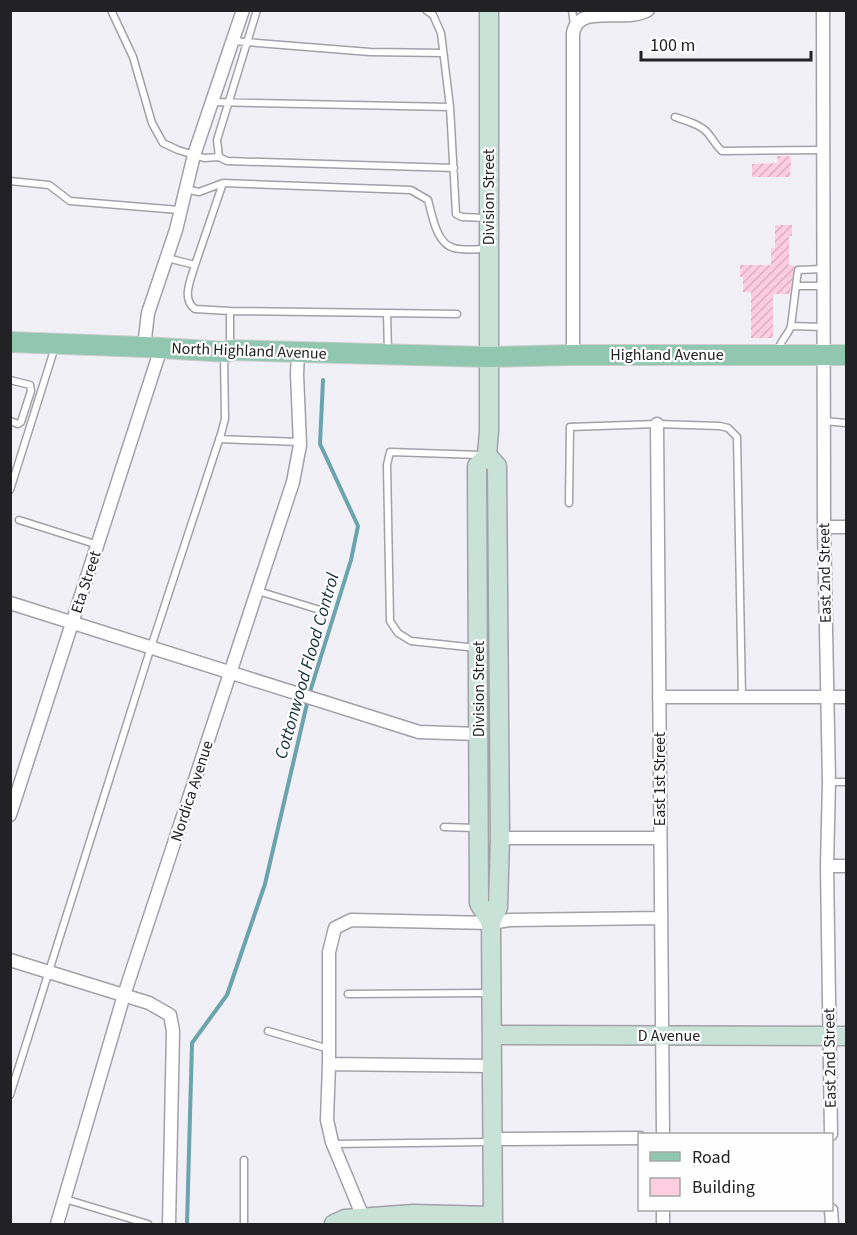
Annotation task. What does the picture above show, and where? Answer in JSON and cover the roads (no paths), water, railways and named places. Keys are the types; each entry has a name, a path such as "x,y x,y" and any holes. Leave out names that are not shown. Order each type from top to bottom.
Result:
{"main road":[{"name":"Division Street","path":"489,10 487,455 477,466 479,903 491,923"},
{"name":"North Highland Avenue","path":"10,342 227,351 488,357"},
{"name":"Highland Avenue","path":"488,357 846,356"},
{"name":"Division Street","path":"487,455 497,466 500,838 498,907 491,923 493,1220"},
{"name":"D Avenue","path":"492,1035 838,1036"},
{"path":"334,1224 345,1219 363,1221 413,1214 493,1220"}],"street":[{"name":"Eta Street","path":"10,815 98,545 153,347 148,313 176,230 194,154 243,10"},
{"path":"573,355 573,29 586,16 640,15 648,10"},
{"name":"East 2nd Street","path":"823,10 824,527 829,782 827,866 838,1036 831,1133"},
{"name":"Nordica Avenue","path":"57,1224 124,995 293,482 299,442 298,353"},
{"name":"East 1st Street","path":"657,424 663,1133"},
{"path":"824,527 846,527"},
{"path":"10,603 418,732 478,734"},
{"path":"659,697 846,697"},
{"path":"500,838 660,838"},
{"path":"827,866 846,866"},
{"path":"363,1221 332,1144 327,1120 329,952 335,928 351,920 491,923 510,920 660,918"},
{"path":"10,960 149,1003 170,1015 173,1031 170,1224"},
{"path":"329,1064 492,1066"},
{"path":"493,1140 638,1138"}],"lane":[{"path":"111,10 133,57 152,123 163,143 178,150 204,158 219,157 227,161 454,168"},
{"path":"219,157 217,140 257,10"},
{"path":"426,10 432,15 441,33 450,107 456,214 462,218 489,218"},
{"path":"572,10 573,29"},
{"path":"233,41 370,52 443,53"},
{"path":"212,102 450,107"},
{"path":"675,117 695,124 710,134 715,146 722,151 823,150"},
{"path":"10,181 49,184 70,201 179,210"},
{"path":"223,183 187,294 190,306 195,309 457,314"},
{"path":"185,189 199,192 223,183 411,190 428,200 439,234 448,246 455,249 489,249"},
{"path":"166,258 195,265"},
{"path":"778,355 780,343 788,335 791,326 798,270 824,268"},
{"path":"797,286 824,286"},
{"path":"10,1095 225,419 230,311"},
{"path":"387,313 388,355"},
{"path":"791,326 824,327"},
{"path":"10,490 55,345"},
{"path":"10,380 30,385 31,391 21,422 18,424 10,421"},
{"path":"824,420 846,423"},
{"path":"569,503 570,427 657,424 720,426 728,428 737,436 742,697"},
{"path":"219,439 299,442"},
{"path":"479,648 411,641 398,633 390,621 387,465 390,452 487,455"},
{"path":"19,520 98,545"},
{"path":"258,591 320,610"},
{"path":"829,782 846,782"},
{"path":"444,827 480,828"},
{"path":"348,994 492,993"},
{"path":"268,1031 329,1050"},
{"path":"332,1144 493,1140"},
{"path":"244,1160 244,1224"},
{"path":"65,1198 148,1224"}],"waterway":[{"name":"Cottonwood Flood Control","path":"187,1224 192,1043 227,995 265,884 309,695 351,560 358,526 320,444 323,380"}]}
